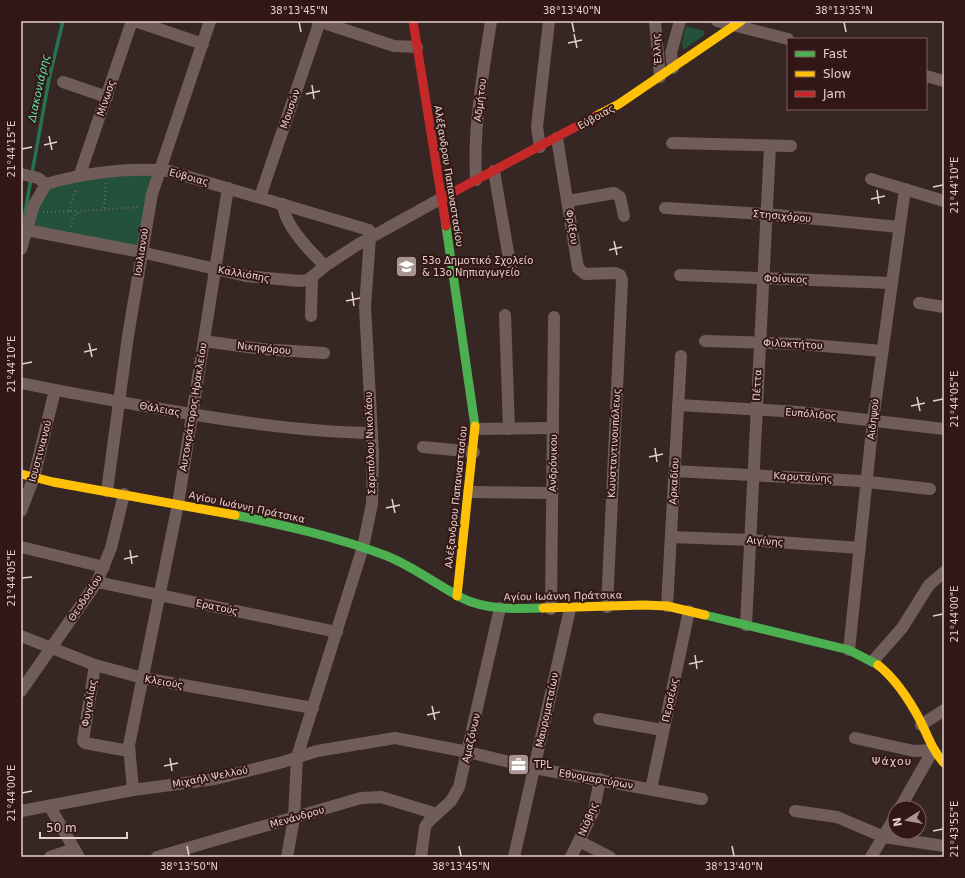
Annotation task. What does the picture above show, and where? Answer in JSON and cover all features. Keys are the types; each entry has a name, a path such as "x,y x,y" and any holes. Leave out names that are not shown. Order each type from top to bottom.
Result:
{"main road":[{"name":"Αλέξανδρου Παπαναστασίου","path":"413,21 442,198 476,429 457,596"},
{"name":"Εύβοιας","path":"442,198 619,104 738,23"},
{"name":"Αγίου Ιωάννη Πράτσικα","path":"21,474 300,529 363,547 404,564 457,596 477,604 500,608 551,609 607,606 667,606 849,650 873,661 895,681 921,725 933,750 944,764"}],"street":[{"path":"134,21 202,44"},
{"name":"Μίνωος","path":"80,174 134,21"},
{"name":"Ιουλιανού","path":"107,491 141,252 149,206 159,170 210,21"},
{"path":"319,21 394,46 417,46"},
{"name":"Μουσών","path":"260,197 319,21"},
{"name":"Αδμήτου","path":"476,180 475,152 478,107 491,21"},
{"path":"540,147 537,127 549,21"},
{"name":"Έλλης","path":"655,21 660,77"},
{"path":"674,68 671,53 680,21"},
{"path":"717,21 738,23 787,39"},
{"path":"927,76 944,81"},
{"path":"63,82 107,96"},
{"name":"Φρίξου","path":"557,138 578,268 585,274 615,273 620,275 622,280"},
{"path":"672,143 791,146"},
{"name":"Πέττα","path":"746,625 765,214 770,146"},
{"name":"Εύβοιας","path":"42,181 80,174 159,170 179,173 366,228 369,230 370,237"},
{"path":"494,171 511,270"},
{"path":"21,249 42,181 22,174"},
{"path":"871,179 944,201"},
{"name":"Αυτοκράτορος Ηρακλείου","path":"133,790 129,745 178,504 228,188"},
{"name":"Αιδηψού","path":"849,650 873,420 905,189"},
{"path":"568,201 614,193 620,197 624,216"},
{"name":"Καλλιόπης","path":"26,230 141,252 257,278 304,281 370,237 442,198"},
{"path":"283,204 286,217 309,249 325,266"},
{"name":"Στησιχόρου","path":"665,208 765,214 899,227"},
{"name":"Σαριπόλου Νικολάου","path":"287,857 294,818 297,757 338,632 370,520 373,489 372,434 365,307 370,237"},
{"name":"Φοίνικος","path":"680,275 891,283"},
{"path":"311,316 312,277"},
{"name":"Κωνσταντινουπόλεως","path":"607,606 622,280"},
{"path":"919,303 944,307"},
{"path":"505,314 509,429"},
{"name":"Ανδρόνικου","path":"551,609 554,317"},
{"name":"Φιλοκτήτου","path":"705,340 760,342 882,351"},
{"name":"Νικηφόρου","path":"204,341 261,349 324,353"},
{"name":"Αρκαδίου","path":"667,606 681,356"},
{"name":"Θάλειας","path":"21,383 193,414 313,430 372,434"},
{"name":"Ιουστινιανού","path":"21,511 34,477 56,390"},
{"name":"Ευπόλιδος","path":"678,405 756,409 873,420 944,429"},
{"path":"476,429 553,428"},
{"path":"423,447 474,452"},
{"name":"Καρυταίνης","path":"674,471 867,481 930,489"},
{"path":"469,492 552,493"},
{"name":"Θεοδοσίου","path":"21,691 97,582 104,567 124,494"},
{"name":"Αιγίνης","path":"670,537 750,540 860,548"},
{"path":"21,547 104,567"},
{"path":"873,661 902,628 929,585 944,572"},
{"name":"Ερατούς","path":"97,582 338,632"},
{"name":"Αμαζόνων","path":"421,857 425,827 436,814 451,801 459,787 500,608"},
{"name":"Μαυροματαίων","path":"514,857 570,609"},
{"name":"Περσέως","path":"651,789 689,611"},
{"name":"Κλειούς","path":"21,636 95,665 143,678 313,708"},
{"name":"Φυγαλίας","path":"95,665 82,738 83,741 85,743 129,751"},
{"path":"921,725 944,710"},
{"path":"599,719 663,730"},
{"name":"Εθνομαρτύρων","path":"397,738 468,752 534,768 702,799"},
{"name":"Μιχαήλ Ψελλού","path":"21,812 133,790 215,778 330,748 397,738"},
{"path":"855,738 914,750 933,750 905,800"},
{"name":"Νιόβης","path":"571,857 594,810 600,779"},
{"name":"Μενάνδρου","path":"157,857 361,798 381,797 436,814"},
{"path":"50,807 76,853 50,857"},
{"path":"795,811 837,817 884,837 944,846"},
{"path":"871,857 887,832"},
{"path":"579,841 610,857"}],"path":[{"path":"104,208 107,173"},
{"path":"69,211 80,174"},
{"path":"32,212 80,211 104,208 149,206"},
{"path":"68,238 74,217 80,211"}],"green space":[{"path":"686,26 704,31 704,35 683,50 682,43"},
{"path":"152,174 138,249 31,228 45,192 60,181"}],"waterway":[{"name":"Διακονιάρης","path":"24,218 49,79 63,21"}],"traffic: fast":[{"path":"446,226 475,426"},
{"path":"235,515 331,538 387,556 407,565 453,593 471,602 501,608 543,608"},
{"path":"705,615 849,650 878,665"}],"traffic: slow":[{"path":"596,116 619,104 741,21"},
{"path":"457,596 475,426"},
{"path":"21,474 53,482 235,515"},
{"path":"543,608 644,605 667,606 705,615"},
{"path":"878,665 891,677 908,699 934,749 944,763"}],"traffic: jam":[{"path":"413,21 446,226"},
{"path":"442,198 596,116"}],"place":[{"name":"53ο Δημοτικό Σχολείο & 13ο Νηπιαγωγείο","path":"407,266"},
{"name":"TPL","path":"518,764"}],"district":[{"name":"Ψάχου","path":"892,761"}]}
